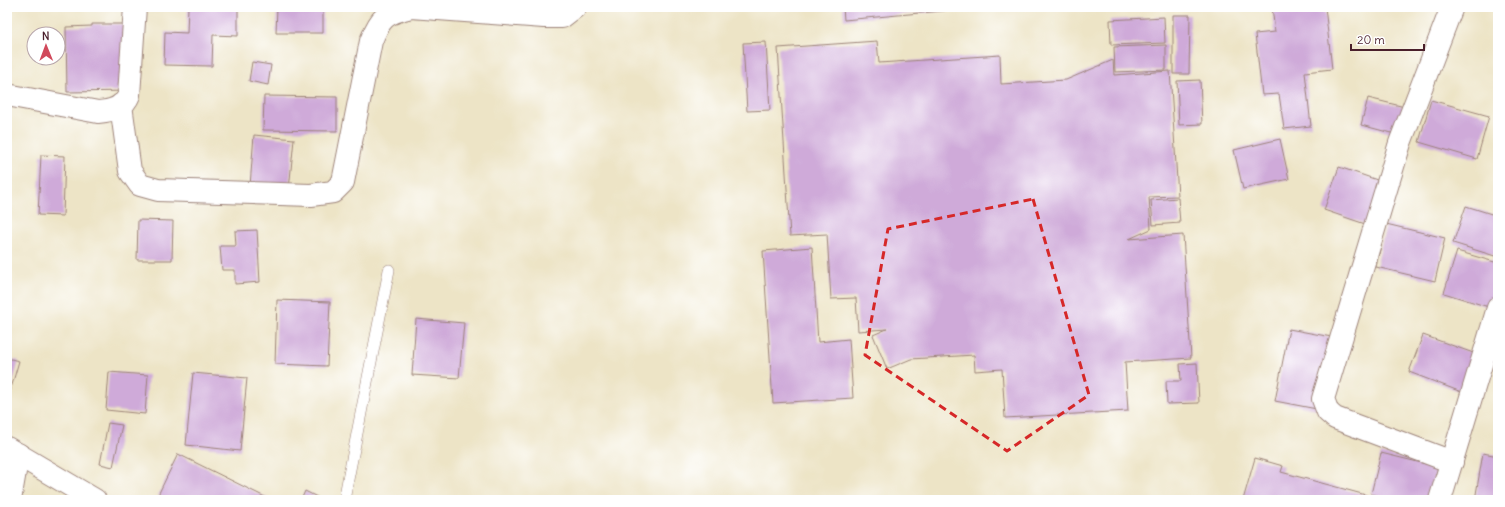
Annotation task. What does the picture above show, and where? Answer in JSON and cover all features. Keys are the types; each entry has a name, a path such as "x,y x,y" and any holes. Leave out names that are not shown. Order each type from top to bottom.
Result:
{"main road":[{"path":"7,95 98,112 110,111 127,101 129,95 134,7"},
{"path":"121,105 130,171 140,185 158,190 311,195 333,192 343,182 371,41 378,23 393,11 410,7 562,17 575,7"},
{"path":"1452,7 1400,143 1322,399 1328,412 1335,418 1452,462"},
{"path":"1440,500 1498,308"},
{"path":"10,500 12,451 95,500"}],"lane":[{"path":"344,500 389,270"}],"highlighted area":[{"path":"1033,199 1089,395 1007,451 865,355 888,229"}],"building":[{"path":"188,7 238,7 238,36 213,35 212,66 164,65 165,32 187,33"},
{"path":"277,7 323,7 323,33 276,33"},
{"path":"843,7 974,7 974,8 844,20"},
{"path":"1272,7 1325,7 1332,69 1305,72 1311,126 1284,129 1279,94 1262,95 1255,34 1275,32"},
{"path":"1173,15 1190,15 1189,74 1173,74"},
{"path":"1164,17 1165,43 1111,45 1110,20"},
{"path":"92,24 127,24 128,91 67,92 66,27 92,26"},
{"path":"877,41 879,63 1000,55 1001,84 1066,80 1113,60 1114,75 1170,71 1178,196 1149,197 1151,229 1129,239 1183,235 1191,358 1125,362 1128,411 1005,418 1002,369 975,371 974,355 911,359 887,369 873,335 887,329 858,331 856,298 831,299 827,234 790,236 778,48"},
{"path":"766,42 770,110 747,111 743,43"},
{"path":"1166,45 1166,70 1115,72 1114,47"},
{"path":"252,62 271,65 268,85 249,81"},
{"path":"1200,80 1202,124 1179,125 1177,81"},
{"path":"264,96 337,97 337,131 263,130"},
{"path":"1368,98 1413,109 1406,137 1361,125"},
{"path":"1431,100 1489,116 1477,159 1419,142"},
{"path":"254,135 294,139 289,190 250,186"},
{"path":"1280,139 1289,179 1243,189 1234,150"},
{"path":"41,155 65,156 63,216 38,215"},
{"path":"1339,167 1386,183 1371,226 1324,210"},
{"path":"1178,198 1180,223 1153,225 1151,200"},
{"path":"1466,206 1498,216 1498,257 1453,243"},
{"path":"138,220 173,221 172,260 137,260"},
{"path":"1386,224 1445,238 1435,281 1376,267"},
{"path":"257,230 260,282 235,284 235,270 222,270 220,246 236,246 235,231"},
{"path":"812,247 818,342 849,339 853,398 773,403 763,251"},
{"path":"1457,251 1498,263 1498,298 1495,309 1444,293"},
{"path":"277,300 330,302 327,366 275,364"},
{"path":"416,319 464,323 459,378 412,375"},
{"path":"1289,329 1337,338 1322,410 1275,401"},
{"path":"1423,335 1479,355 1464,393 1409,372"},
{"path":"7,358 19,361 10,392 7,391"},
{"path":"1197,363 1199,403 1167,404 1166,381 1181,381 1180,364"},
{"path":"109,372 148,375 145,414 106,410"},
{"path":"193,373 247,378 240,451 186,445"},
{"path":"108,423 122,425 113,467 100,464"},
{"path":"1381,453 1438,467 1430,500 1395,500 1371,494"},
{"path":"1483,453 1498,456 1498,500 1475,500"},
{"path":"178,454 271,500 168,500 158,495"},
{"path":"1255,458 1283,466 1281,472 1377,498 1376,500 1243,500"},
{"path":"305,491 323,500 301,500"}]}
